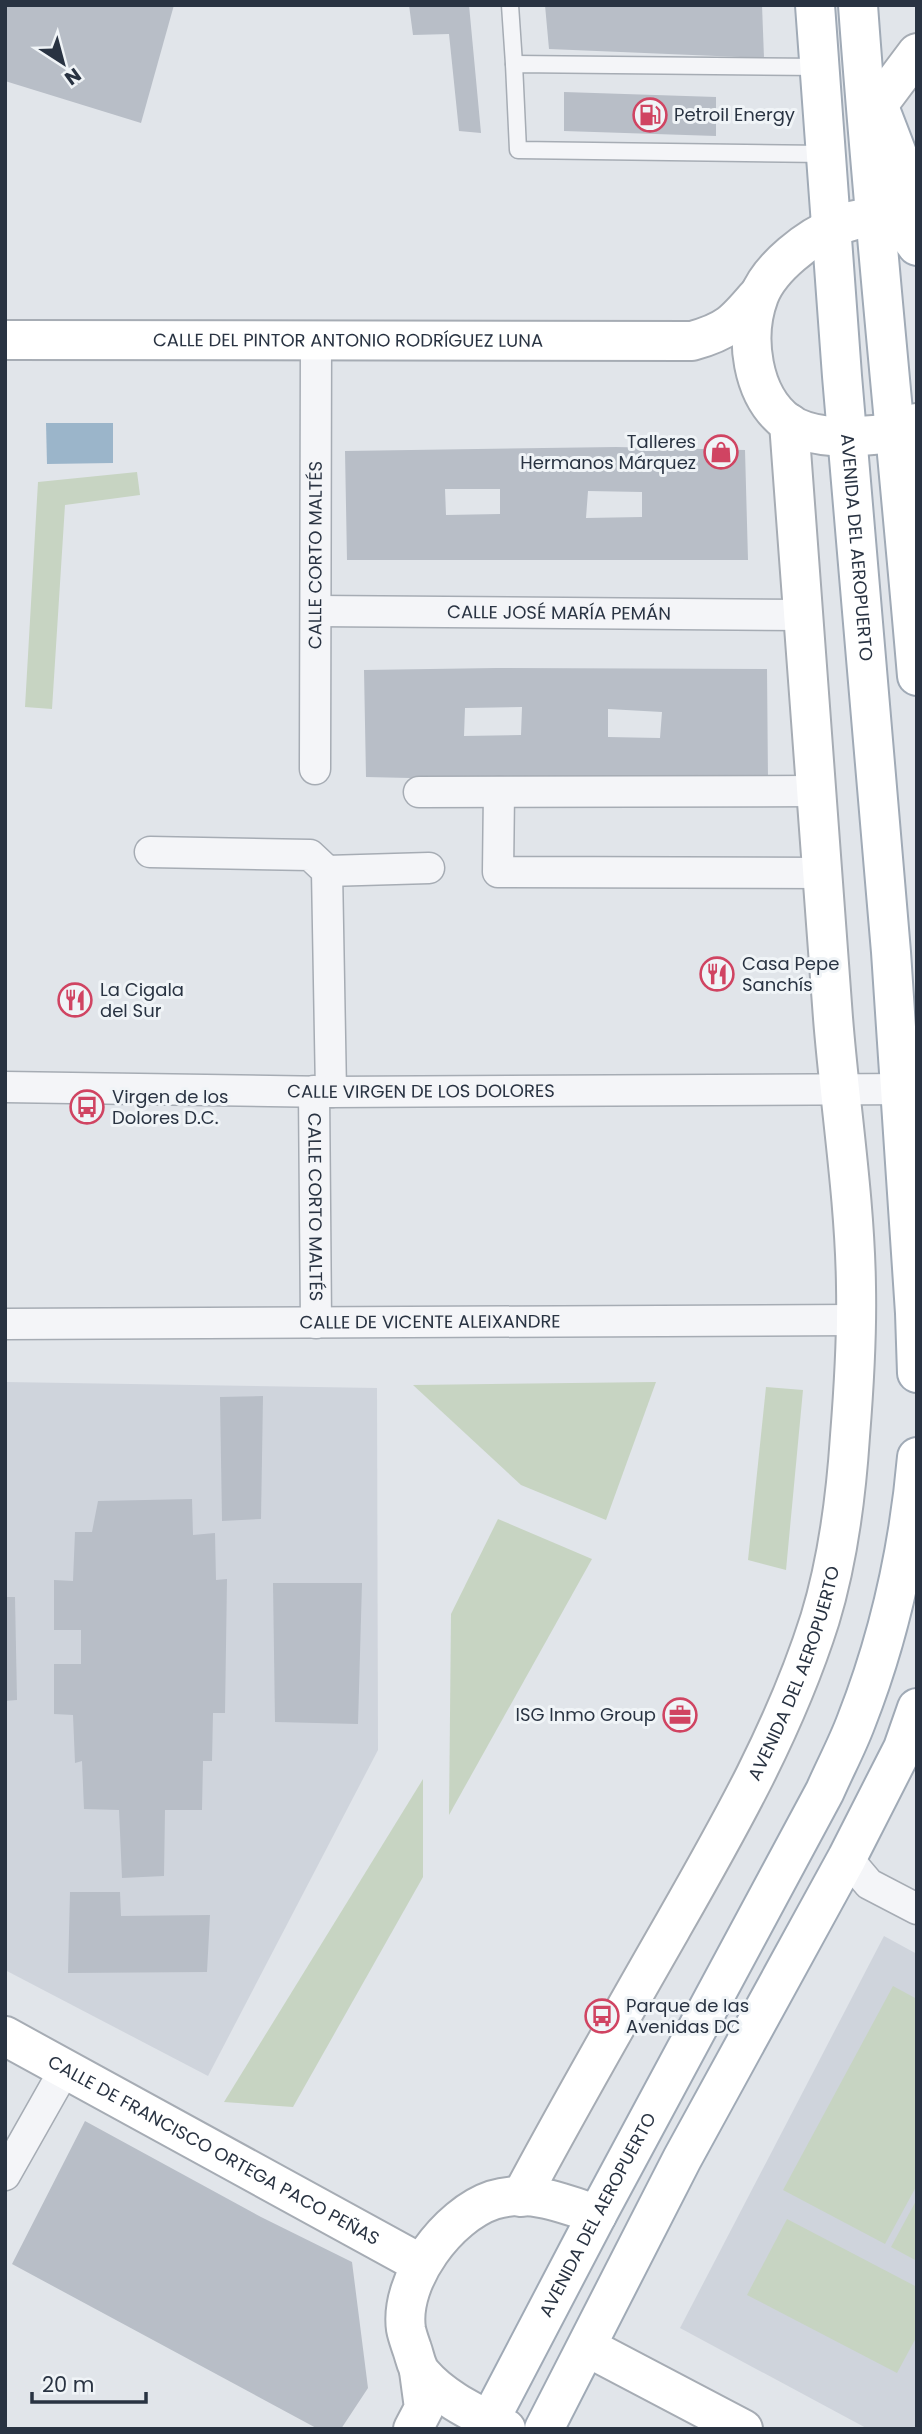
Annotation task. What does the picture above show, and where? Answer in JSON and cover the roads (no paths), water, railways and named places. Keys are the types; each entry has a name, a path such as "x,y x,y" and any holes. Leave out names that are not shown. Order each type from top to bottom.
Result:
{"street":[{"name":"AVENIDA DEL AEROPUERTO","path":"817,5 847,437 891,952 908,1090 917,1373"},
{"path":"817,5 855,140 871,175 901,227 906,429 917,676"},
{"path":"858,5 871,175"},
{"path":"861,52 887,133 917,188"},
{"path":"878,106 917,52"},
{"name":"CALLE DEL PINTOR ANTONIO RODRÍGUEZ LUNA","path":"5,340 692,341 710,336 733,324 782,264 807,240 853,220 901,227"},
{"path":"760,294 752,325 752,352 759,384 772,406 789,423 812,432 847,437 906,429"},
{"name":"CALLE CORTO MALTÉS","path":"315,769 316,341"},
{"name":"CALLE DEL PINTOR ANTONIO RODRÍGUEZ LUNA","path":"692,341 733,361 759,384"},
{"name":"AVENIDA DEL AEROPUERTO","path":"521,2197 572,2101 735,1817 767,1755 796,1690 821,1615 838,1546 847,1475 855,1320 854,1240 839,1091 789,423"},
{"name":"CALLE JOSÉ MARÍA PEMÁN","path":"316,611 803,615"},
{"path":"419,792 816,791"},
{"path":"499,792 498,872 823,873"},
{"path":"150,852 310,855 327,871 429,868"},
{"name":"CALLE CORTO MALTÉS","path":"316,1323 327,871"},
{"name":"CALLE VIRGEN DE LOS DOLORES","path":"5,1087 322,1091 839,1091"},
{"path":"839,1091 908,1090"},
{"name":"CALLE DE VICENTE ALEIXANDRE","path":"5,1324 855,1320"},
{"name":"AVENIDA DEL AEROPUERTO","path":"494,2426 597,2215 825,1791 856,1723 892,1610 905,1547 917,1457"},
{"path":"544,2429 682,2159 910,1740 917,1708"},
{"path":"847,1858 869,1884 917,1909"},
{"name":"CALLE DE FRANCISCO ORTEGA PACO PEÑAS","path":"5,2036 421,2264"},
{"path":"5,2175 65,2069"},
{"path":"413,2429 424,2408 419,2371 406,2328 408,2298 421,2264 444,2235 462,2218 493,2200 521,2197 561,2201 597,2215"},
{"path":"587,2347 743,2429"},
{"path":"419,2371 439,2391 494,2426"}],"lane":[{"path":"510,5 518,150 826,154"},
{"path":"514,64 820,67"}],"water":[{"path":"46,423 113,423 113,463 47,464"}],"place":[{"name":"Petroil Energy","path":"650,115"},
{"name":"Talleres Hermanos Márquez","path":"721,452"},
{"name":"Casa Pepe Sanchís","path":"717,974"},
{"name":"La Cigala del Sur","path":"75,1000"},
{"name":"Virgen de los Dolores D.C.","path":"87,1107"},
{"name":"ISG Inmo Group","path":"680,1715"},
{"name":"Parque de las Avenidas DC","path":"602,2016"}]}
